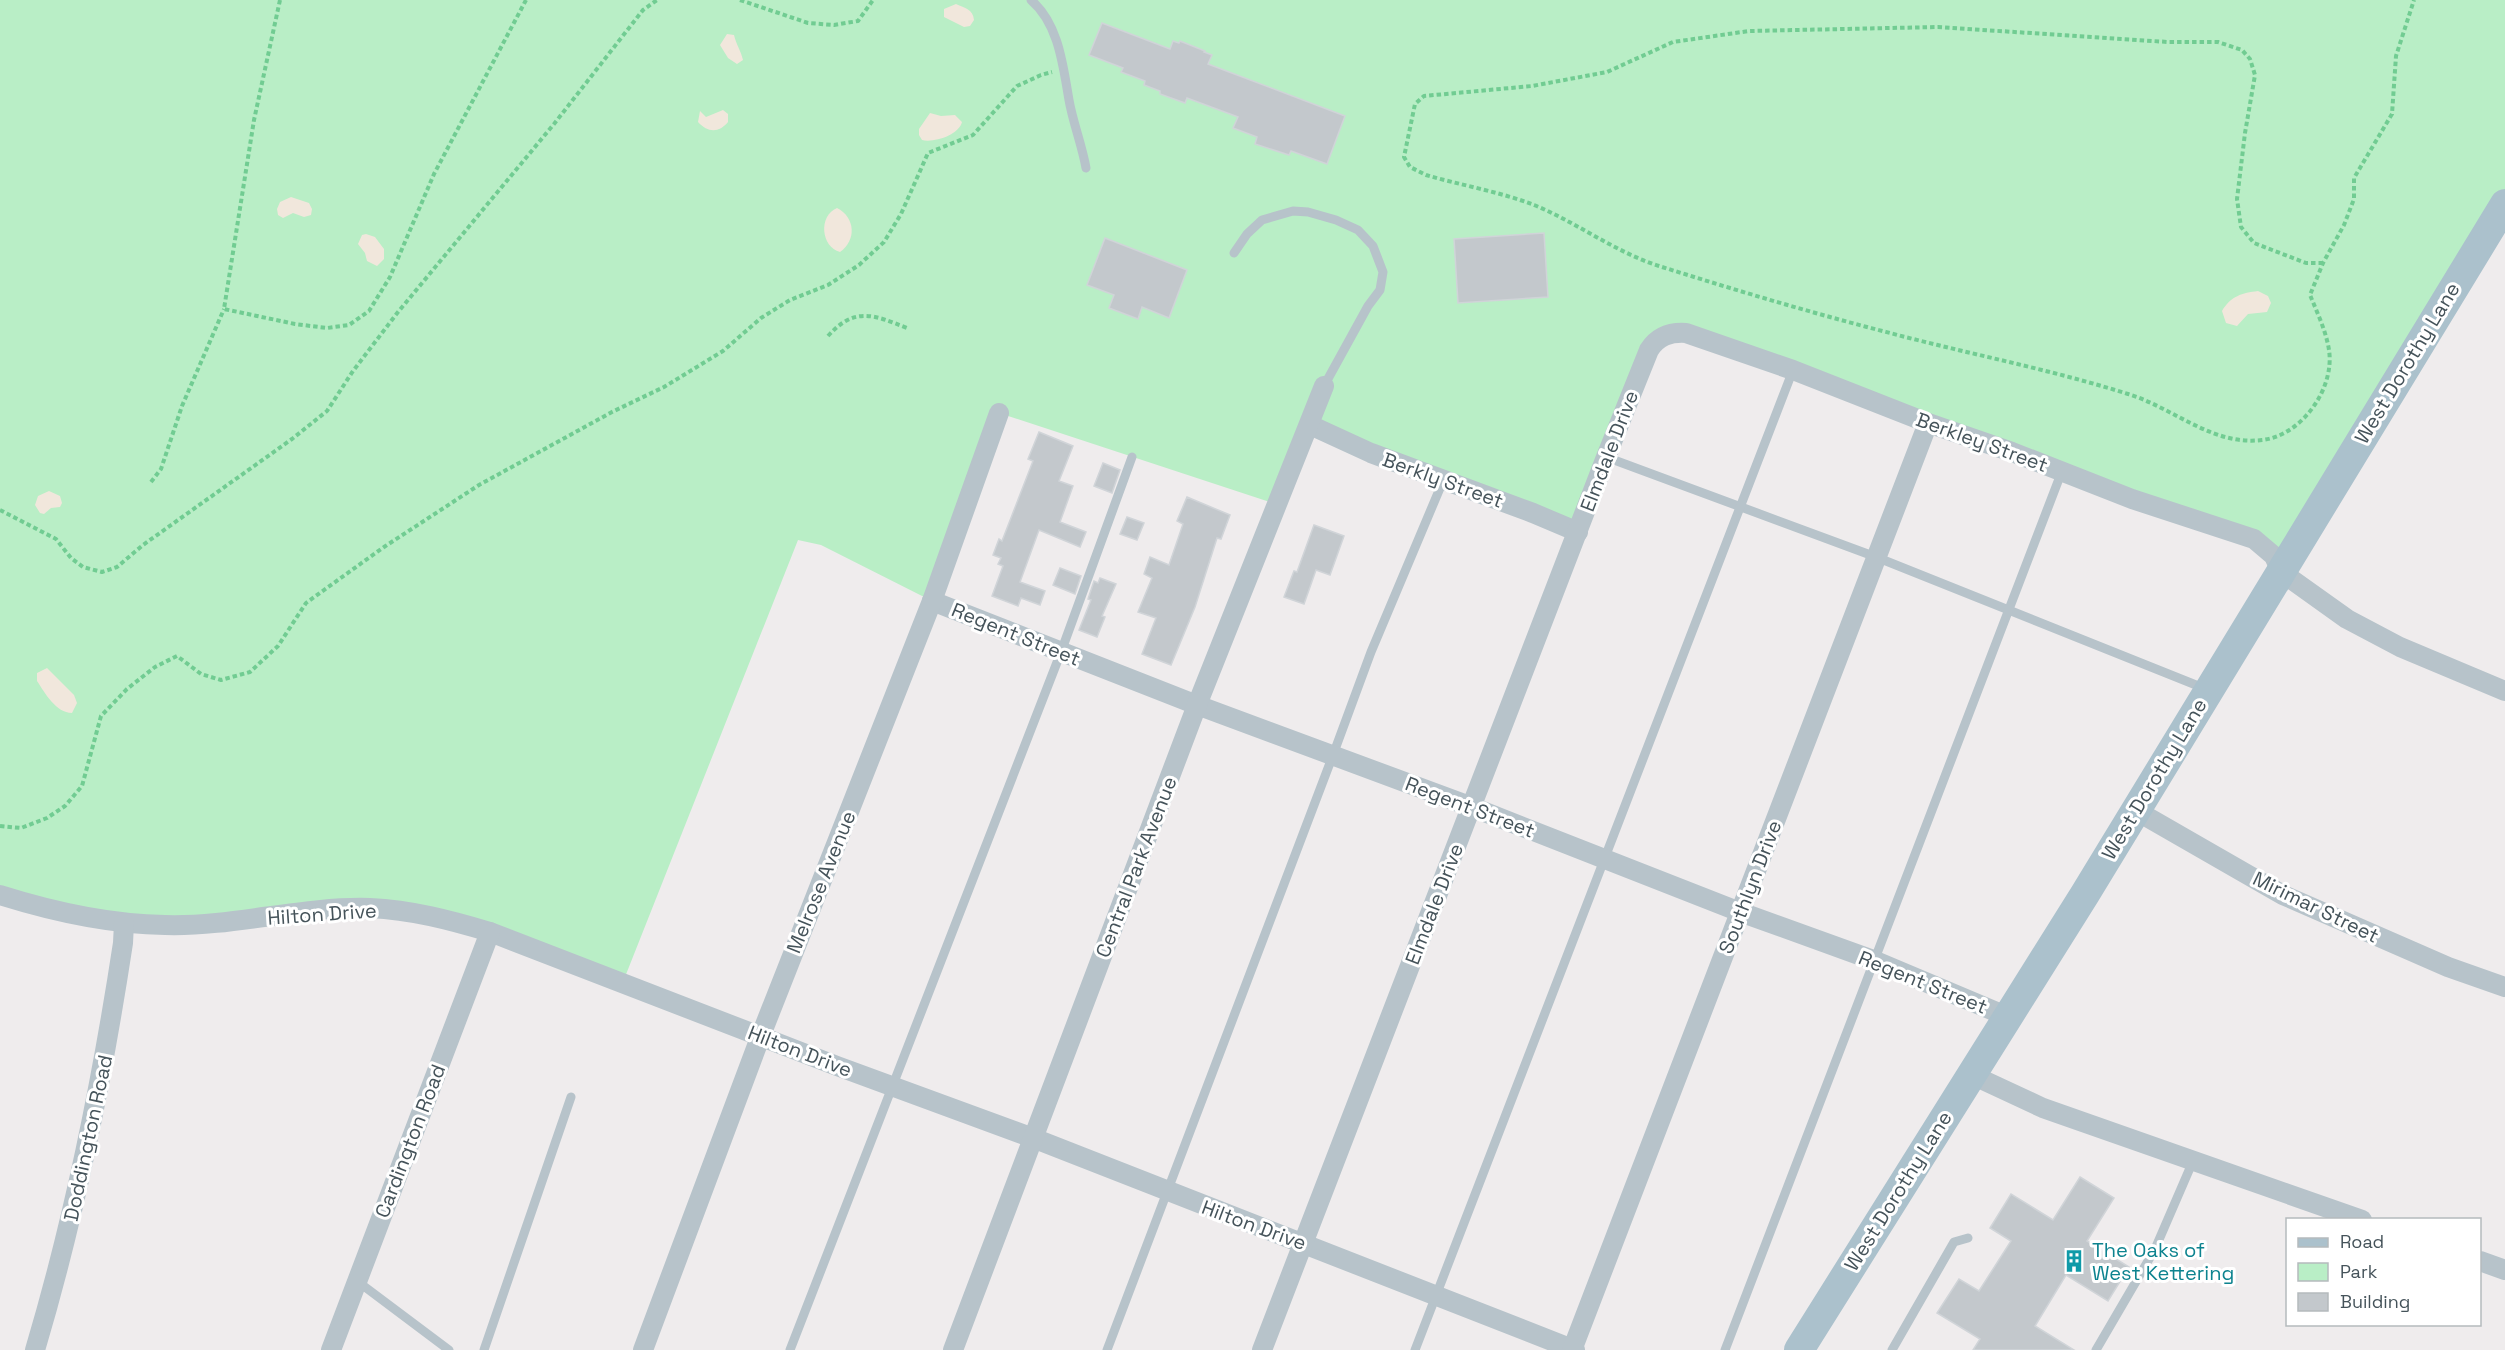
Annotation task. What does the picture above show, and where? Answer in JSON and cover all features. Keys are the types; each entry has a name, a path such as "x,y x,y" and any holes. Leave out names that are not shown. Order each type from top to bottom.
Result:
{"main road":[{"name":"West Dorothy Lane","path":"1799,1350 2209,690 2505,204"}],"street":[{"name":"Berkley Street","path":"1670,333 1686,333 1793,369 1928,423 2062,471 2132,499 2254,538 2274,556 2281,572"},
{"name":"Elmdale Drive","path":"1262,1350 1648,350 1660,338 1670,333"},
{"name":"Central Park Avenue","path":"953,1350 1197,705 1324,386"},
{"name":"Melrose Avenue","path":"643,1350 761,1035 932,601 999,413"},
{"name":"Southlyn Drive","path":"1573,1350 1928,423"},
{"name":"Berkly Street","path":"1310,425 1371,453 1578,532"},
{"path":"2281,572 2347,619 2454,671 2505,691"},
{"name":"Regent Street","path":"932,601 1197,705 1472,807 1740,912 1873,960 2006,1016"},
{"name":"Mirimar Street","path":"2135,810 2283,895 2448,967 2505,987"},
{"name":"Hilton Drive","path":"0,895 38,907 124,923 167,925 237,922 331,910 368,908 441,917 490,932 1033,1138 1573,1350"},
{"name":"Doddington Road","path":"35,1350 78,1192 101,1084 123,943 124,923"},
{"name":"Cardington Road","path":"331,1350 490,932"},
{"path":"1970,1074 2043,1108 2356,1218"},
{"path":"2481,1261 2505,1270"}],"lane":[{"path":"1031,0 1047,21 1065,70 1069,101 1082,142 1086,168"},
{"path":"1234,253 1247,234 1262,220 1293,211 1326,218 1358,230 1373,246 1383,272 1380,290 1368,306 1324,386"},
{"path":"1415,1350 1793,369"},
{"path":"790,1350 1061,652 1132,457"},
{"path":"1606,457 1876,557 2209,690"},
{"path":"1725,1350 2062,471"},
{"path":"1107,1350 1334,755 1371,652 1443,481"},
{"path":"484,1350 571,1097"},
{"path":"2096,1350 2155,1249 2194,1161"},
{"path":"1892,1350 1954,1242 1968,1238"},
{"path":"357,1281 449,1350"}],"path":[{"path":"151,482 161,469 186,397 224,309 252,132 280,0"},
{"path":"224,309 295,324 327,328 349,325 369,311 390,277 434,174 526,0"},
{"path":"0,510 56,539 71,558 83,567 102,572 117,567 143,545 292,439 327,411 353,371 404,304 554,124 643,10 657,0"},
{"path":"740,0 808,23 834,26 858,21 873,0"},
{"path":"2323,263 2297,260 2254,243 2241,227 2237,199 2255,75 2250,59 2242,50 2218,42 2168,42 1938,27 1749,31 1700,37 1673,42 1607,72 1532,86 1424,96 1415,104 1404,157 1410,167 1426,175 1533,205 1654,264 1892,334 1998,358 2128,394 2155,404 2210,434 2233,440 2264,440 2292,429 2310,412 2325,382 2330,352 2310,295 2354,199 2354,178 2392,114 2396,56 2415,0"},
{"path":"0,826 21,828 47,818 65,806 81,786 100,716 127,689 155,667 177,656 201,674 221,680 250,672 278,646 306,603 384,547 479,485 612,412 664,387 723,351 761,318 790,300 828,285 859,265 885,242 901,214 928,153 973,135 1017,86 1041,75 1065,70"},
{"path":"828,336 839,324 865,316 878,316 907,328"}],"green space":[{"path":"0,0 2505,0 2505,204 2274,556 1686,333 1661,337 1578,532 1311,425 1276,504 999,413 932,601 821,545 798,540 623,982 405,911 167,925 0,895"}],"sand":[{"path":"956,4 972,13 974,20 970,26 964,27 944,17 944,9"},
{"path":"727,34 734,35 743,60 737,64 728,58 720,45"},
{"path":"723,110 728,114 728,122 717,130 710,130 698,122 700,111 706,117"},
{"path":"930,113 941,116 955,115 962,122 956,131 945,137 922,140 919,129"},
{"path":"291,197 309,203 312,209 311,215 304,217 293,213 283,218 278,215 277,209 280,202"},
{"path":"837,208 847,217 852,229 849,241 840,252 829,244 824,231 827,218"},
{"path":"362,235 375,237 384,249 384,259 377,266 367,261 365,253 358,244"},
{"path":"2258,291 2268,296 2271,303 2267,312 2248,314 2237,326 2226,323 2222,311 2229,302 2242,294"},
{"path":"49,491 60,496 62,503 60,507 51,508 44,514 40,513 35,505 38,496"},
{"path":"47,668 74,695 77,703 72,713 56,706 37,681 37,673"}],"building":[{"path":"1102,23 1170,49 1173,41 1179,43 1180,41 1212,55 1208,64 1345,116 1327,164 1291,151 1289,155 1255,144 1257,137 1233,128 1238,117 1187,98 1185,103 1160,94 1160,91 1144,85 1145,81 1121,72 1123,68 1089,55"},
{"path":"1544,233 1548,297 1458,303 1454,239"},
{"path":"1105,238 1187,270 1169,318 1142,307 1138,319 1109,308 1114,295 1087,285"},
{"path":"1039,432 1073,446 1059,481 1073,486 1060,522 1086,532 1080,547 1039,530 1020,582 1045,591 1040,605 1021,598 1018,606 992,596 1003,566 998,564 1001,558 993,555 999,539 1002,541 1033,461 1028,459"},
{"path":"1103,463 1120,470 1112,493 1094,486"},
{"path":"1187,497 1230,515 1221,539 1217,538 1195,607 1171,665 1142,654 1156,618 1138,612 1152,578 1144,574 1150,557 1169,565 1183,524 1177,521"},
{"path":"1127,517 1144,523 1137,540 1120,534"},
{"path":"1314,525 1344,536 1330,575 1316,570 1304,604 1284,597 1294,571 1297,572"},
{"path":"1060,568 1081,576 1075,594 1053,585"},
{"path":"1100,578 1116,584 1102,616 1105,617 1097,637 1079,630 1091,600 1088,599 1094,581 1098,583"},
{"name":"The Oaks of West Kettering","path":"2080,1177 2114,1198 2087,1241 2129,1267 2108,1301 2066,1275 2035,1326 2074,1350 1973,1350 1980,1339 1937,1313 1959,1279 1979,1291 2011,1241 1990,1228 2011,1194 2053,1220"}],"place":[{"name":"The Oaks of West Kettering","path":"2074,1261"}]}
